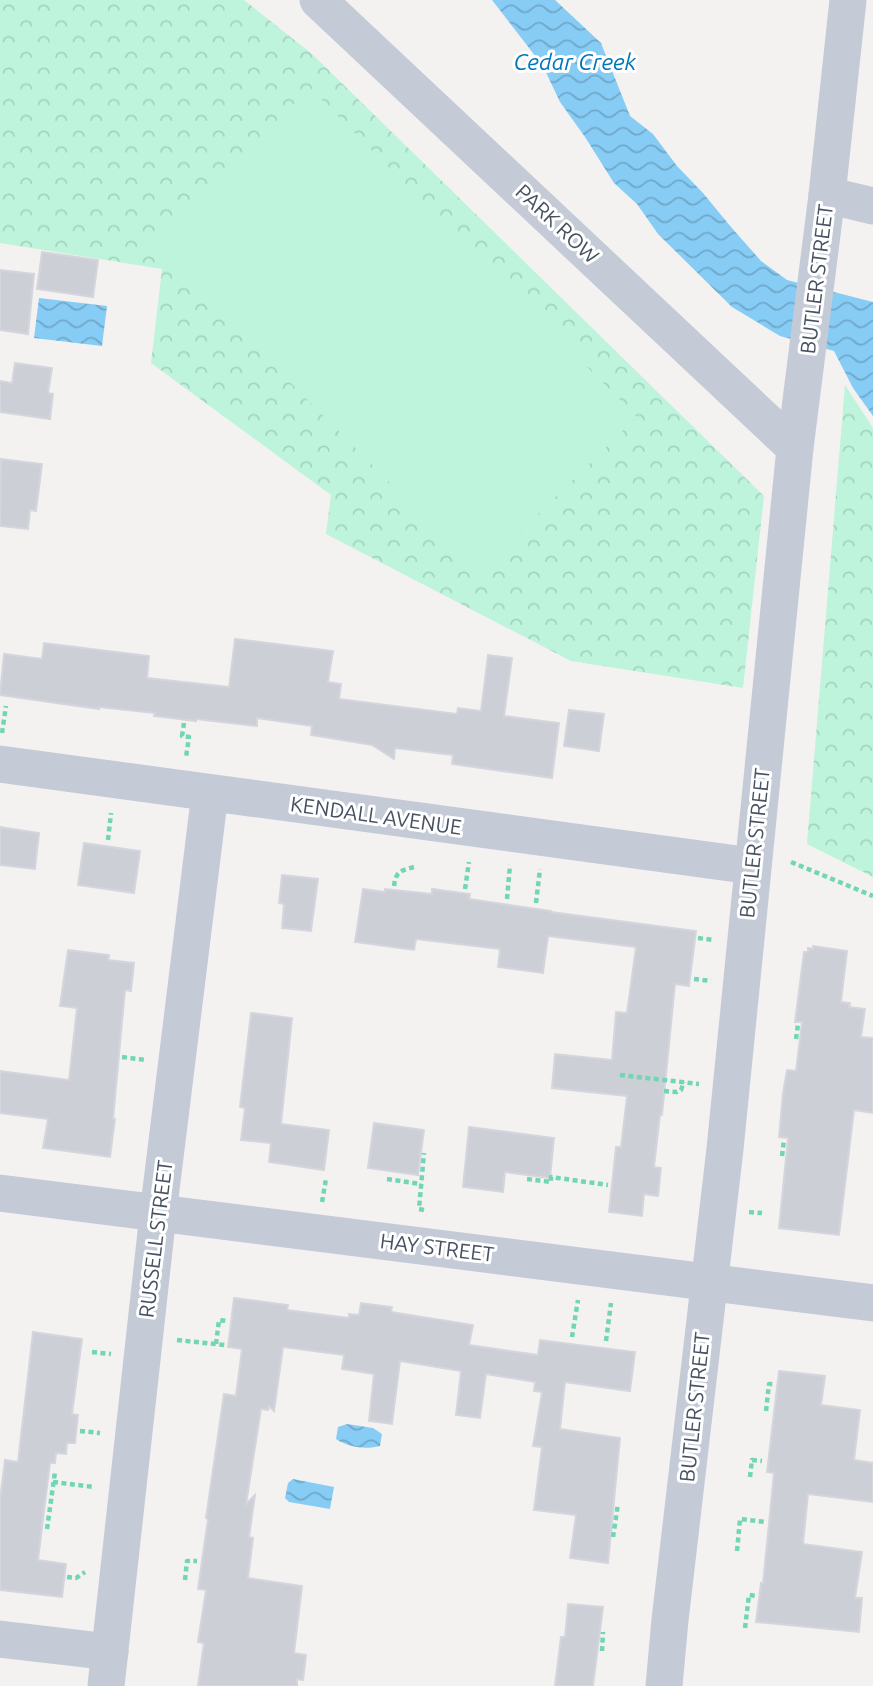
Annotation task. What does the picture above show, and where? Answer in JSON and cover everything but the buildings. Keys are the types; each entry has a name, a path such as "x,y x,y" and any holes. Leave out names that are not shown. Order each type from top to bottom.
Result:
{"street":[{"name":"PARK ROW","path":"318,0 795,448"},
{"name":"BUTLER STREET","path":"672,1685 709,1282 725,1149 795,448 848,0"},
{"path":"827,195 873,206"},
{"name":"KENDALL AVENUE","path":"0,764 752,866"},
{"name":"RUSSELL STREET","path":"108,1669 158,1214 210,793"},
{"name":"HAY STREET","path":"0,1193 873,1303"},
{"path":"0,1639 108,1669"}],"path":[{"path":"0,743 6,706"},
{"path":"108,840 113,801"},
{"path":"466,889 470,850"},
{"path":"507,899 511,855"},
{"path":"536,903 541,859"},
{"path":"791,862 873,896"},
{"path":"394,886 396,875 414,867"},
{"path":"796,1039 798,1024"},
{"path":"122,1057 157,1061"},
{"path":"620,1075 709,1085"},
{"path":"664,1091 677,1092 681,1090 684,1082"},
{"path":"782,1156 784,1140"},
{"path":"424,1153 419,1209 428,1210"},
{"path":"527,1179 551,1182 551,1177 608,1185"},
{"path":"387,1179 421,1184"},
{"path":"572,1337 579,1290"},
{"path":"606,1340 613,1294"},
{"path":"216,1344 219,1320 228,1321"},
{"path":"177,1340 225,1345"},
{"path":"766,1411 769,1384 774,1384"},
{"path":"80,1431 102,1433"},
{"path":"750,1478 752,1460 762,1461"},
{"path":"47,1529 55,1472"},
{"path":"53,1482 106,1489"},
{"path":"613,1537 618,1504"},
{"path":"737,1551 740,1520 765,1522"},
{"path":"185,1580 187,1561 197,1561"},
{"path":"745,1628 749,1595 757,1596"},
{"path":"601,1651 603,1632"}],"green space":[{"path":"0,0 244,0 312,54 764,496 743,688 571,661 326,534 331,495 151,363 162,269 0,243"},
{"path":"310,88 637,417 479,572 152,244"},
{"path":"845,385 873,428 873,877 807,844"}],"water":[{"name":"Cedar Creek","path":"492,0 555,0 601,43 630,116 653,134 677,166 761,261 787,280 873,302 873,416 853,388 834,351 780,336 732,307 658,234 637,204 614,183 560,102 543,66"},
{"path":"39,298 107,306 102,346 34,338"},
{"path":"347,1424 373,1428 382,1434 380,1446 357,1447 336,1439 338,1427"},
{"path":"293,1479 334,1487 330,1509 289,1502 285,1498 288,1483"}]}
